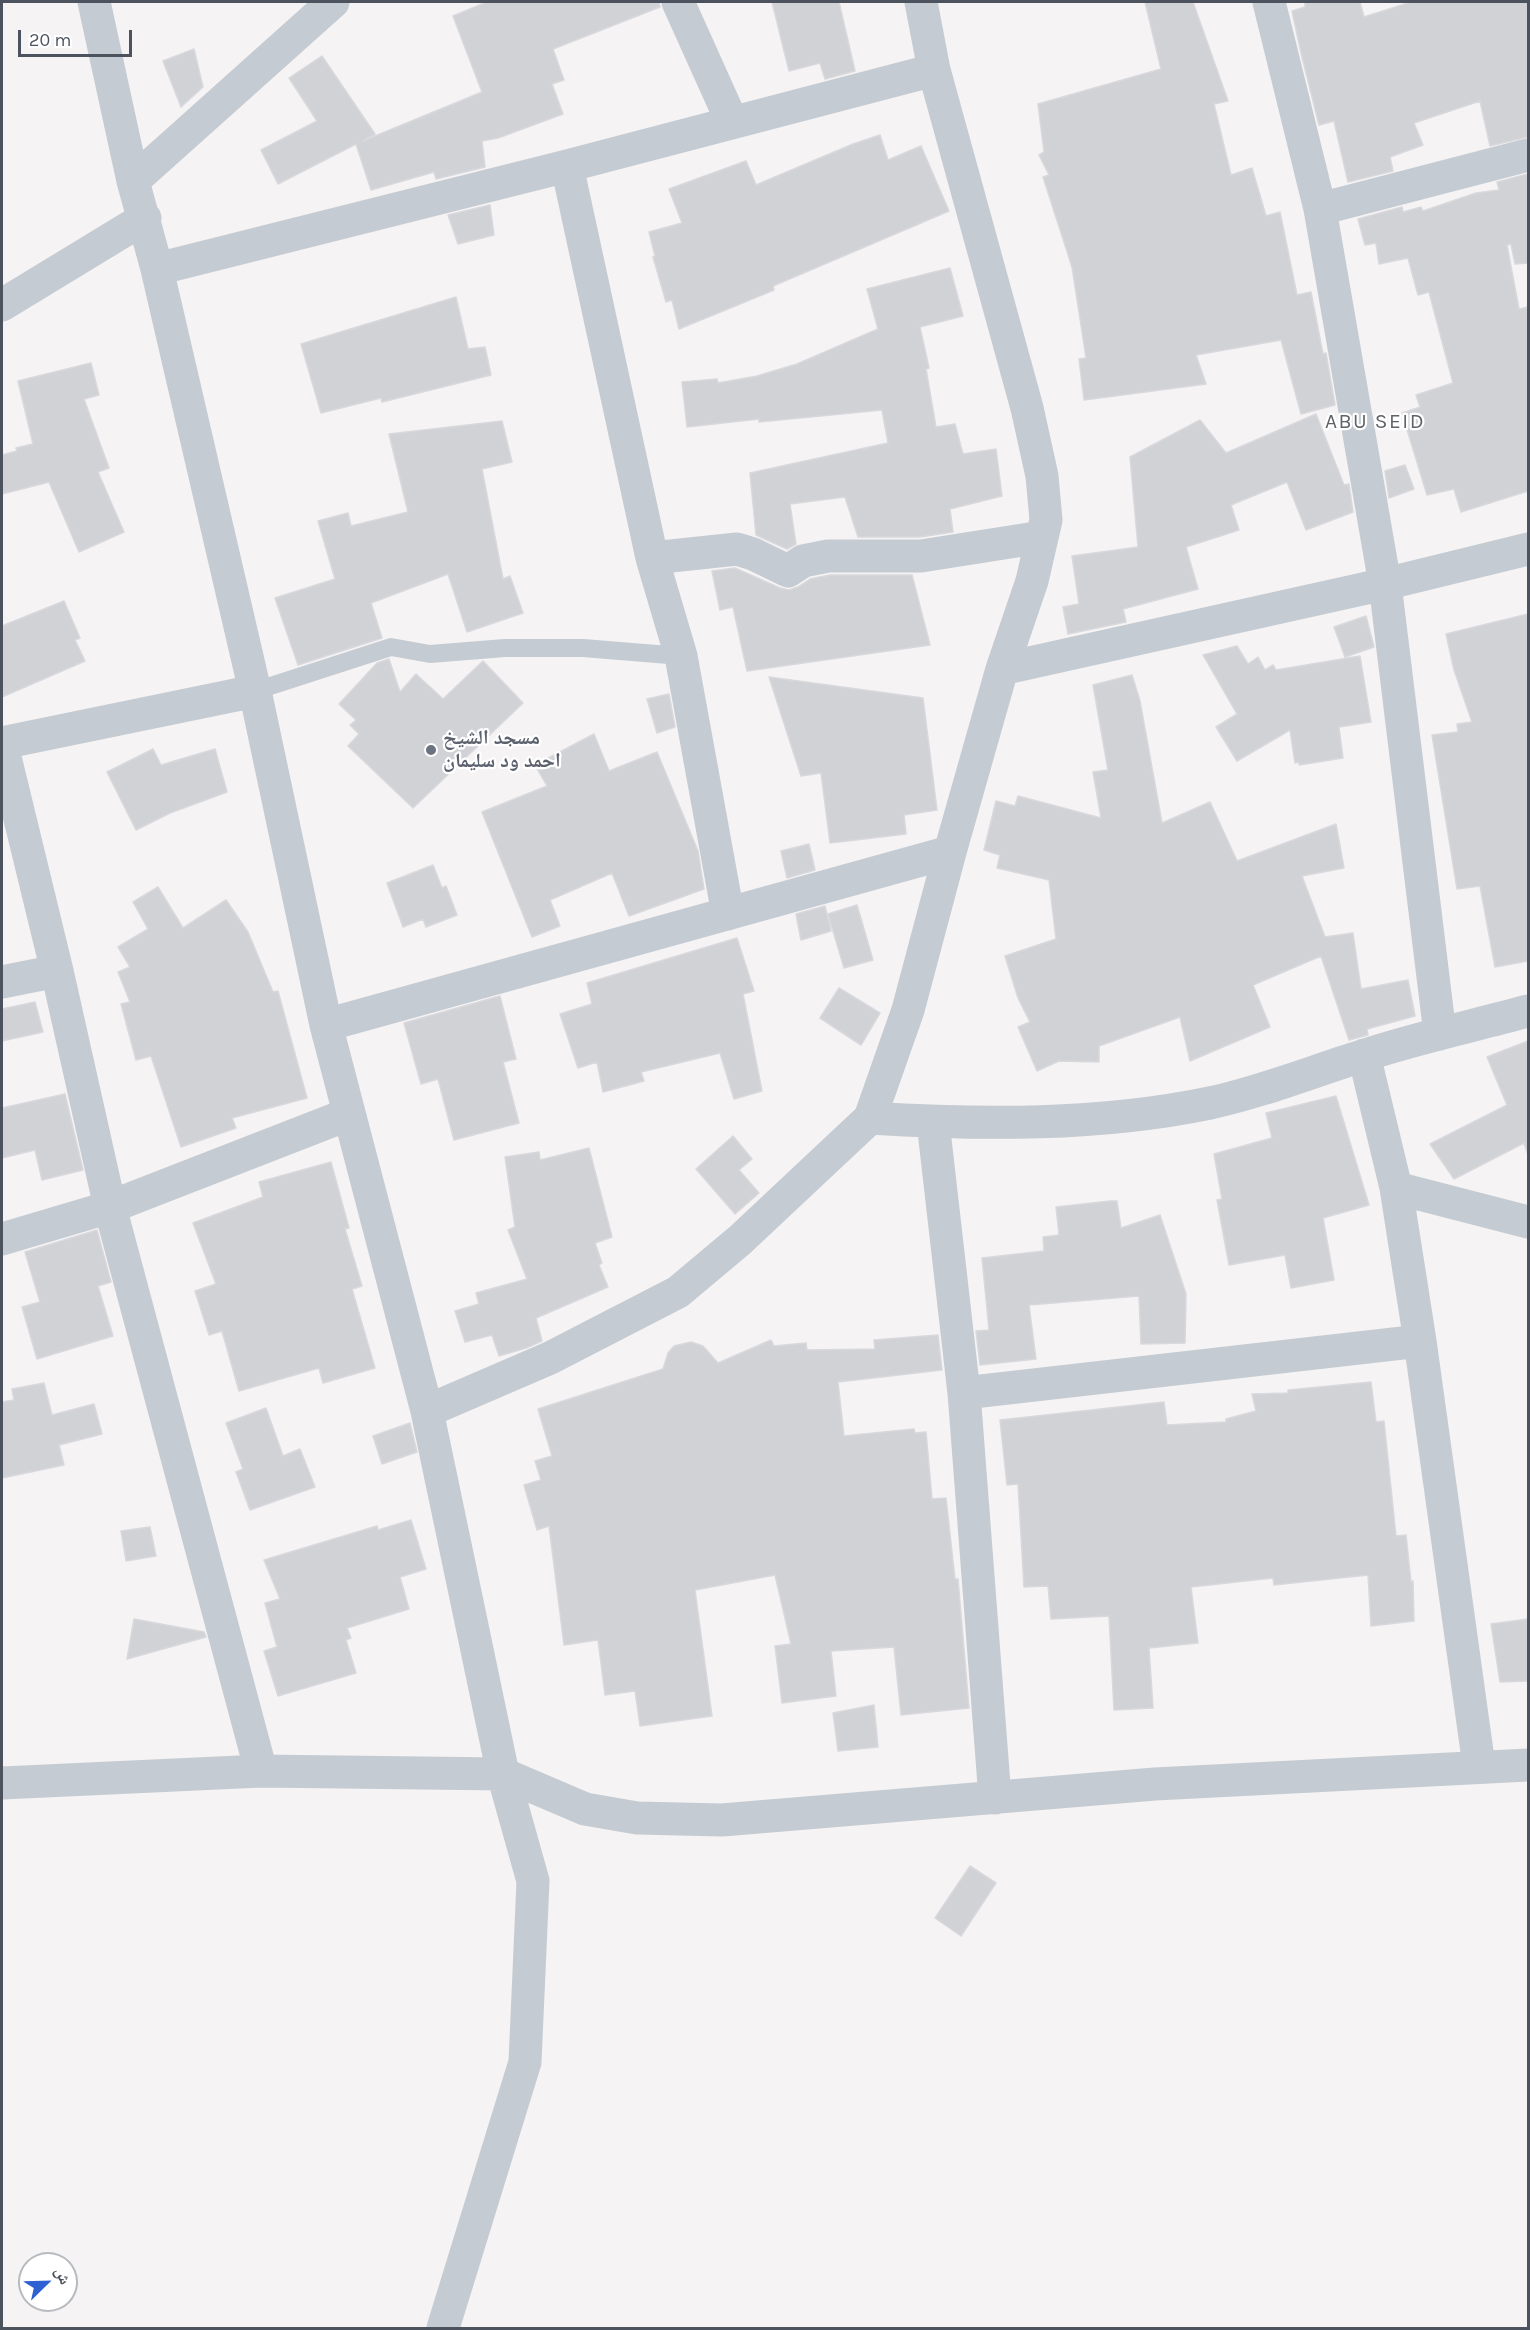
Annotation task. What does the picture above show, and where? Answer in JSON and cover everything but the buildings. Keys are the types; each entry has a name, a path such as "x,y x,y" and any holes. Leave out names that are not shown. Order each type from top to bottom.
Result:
{"street":[{"path":"94,2 133,181 157,269 255,691 326,1025 427,1411 503,1774 533,1881 525,2062 443,2328"},
{"path":"133,181 333,2"},
{"path":"678,2 732,122"},
{"path":"427,1411 550,1358 678,1292 741,1240 870,1118 908,1010 1002,669 1032,581 1046,520 1046,501 1027,408 934,70 921,2"},
{"path":"1269,2 1320,209 1385,584 1440,1034"},
{"path":"157,269 567,166 934,70"},
{"path":"1320,209 1528,155"},
{"path":"567,166 652,558 681,656 729,914"},
{"path":"2,304 144,218"},
{"path":"652,558 737,549 788,571 803,561 828,556 921,556 1042,537"},
{"path":"1002,669 1385,584 1528,549"},
{"path":"255,691 2,744 57,970 110,1207 261,1771"},
{"path":"326,1025 950,852"},
{"path":"2,982 57,970"},
{"path":"870,1118 933,1122 1075,1120 1160,1112 1212,1103 1364,1055 1528,1011"},
{"path":"1364,1055 1396,1188 1420,1341 1479,1766"},
{"path":"2,1239 110,1207 349,1114"},
{"path":"933,1122 964,1393 995,1798"},
{"path":"1396,1188 1528,1222"},
{"path":"964,1393 1420,1341"},
{"path":"2,1782 261,1771 503,1774 585,1809 637,1818 722,1820 1155,1784 1528,1765"}],"lane":[{"path":"255,691 391,647 430,654 505,648 583,648 681,656"}],"place":[{"name":"مسجد الشيخ احمد ود سليمان","path":"431,750"}],"district":[{"name":"ABU SEID","path":"1375,422"}]}
